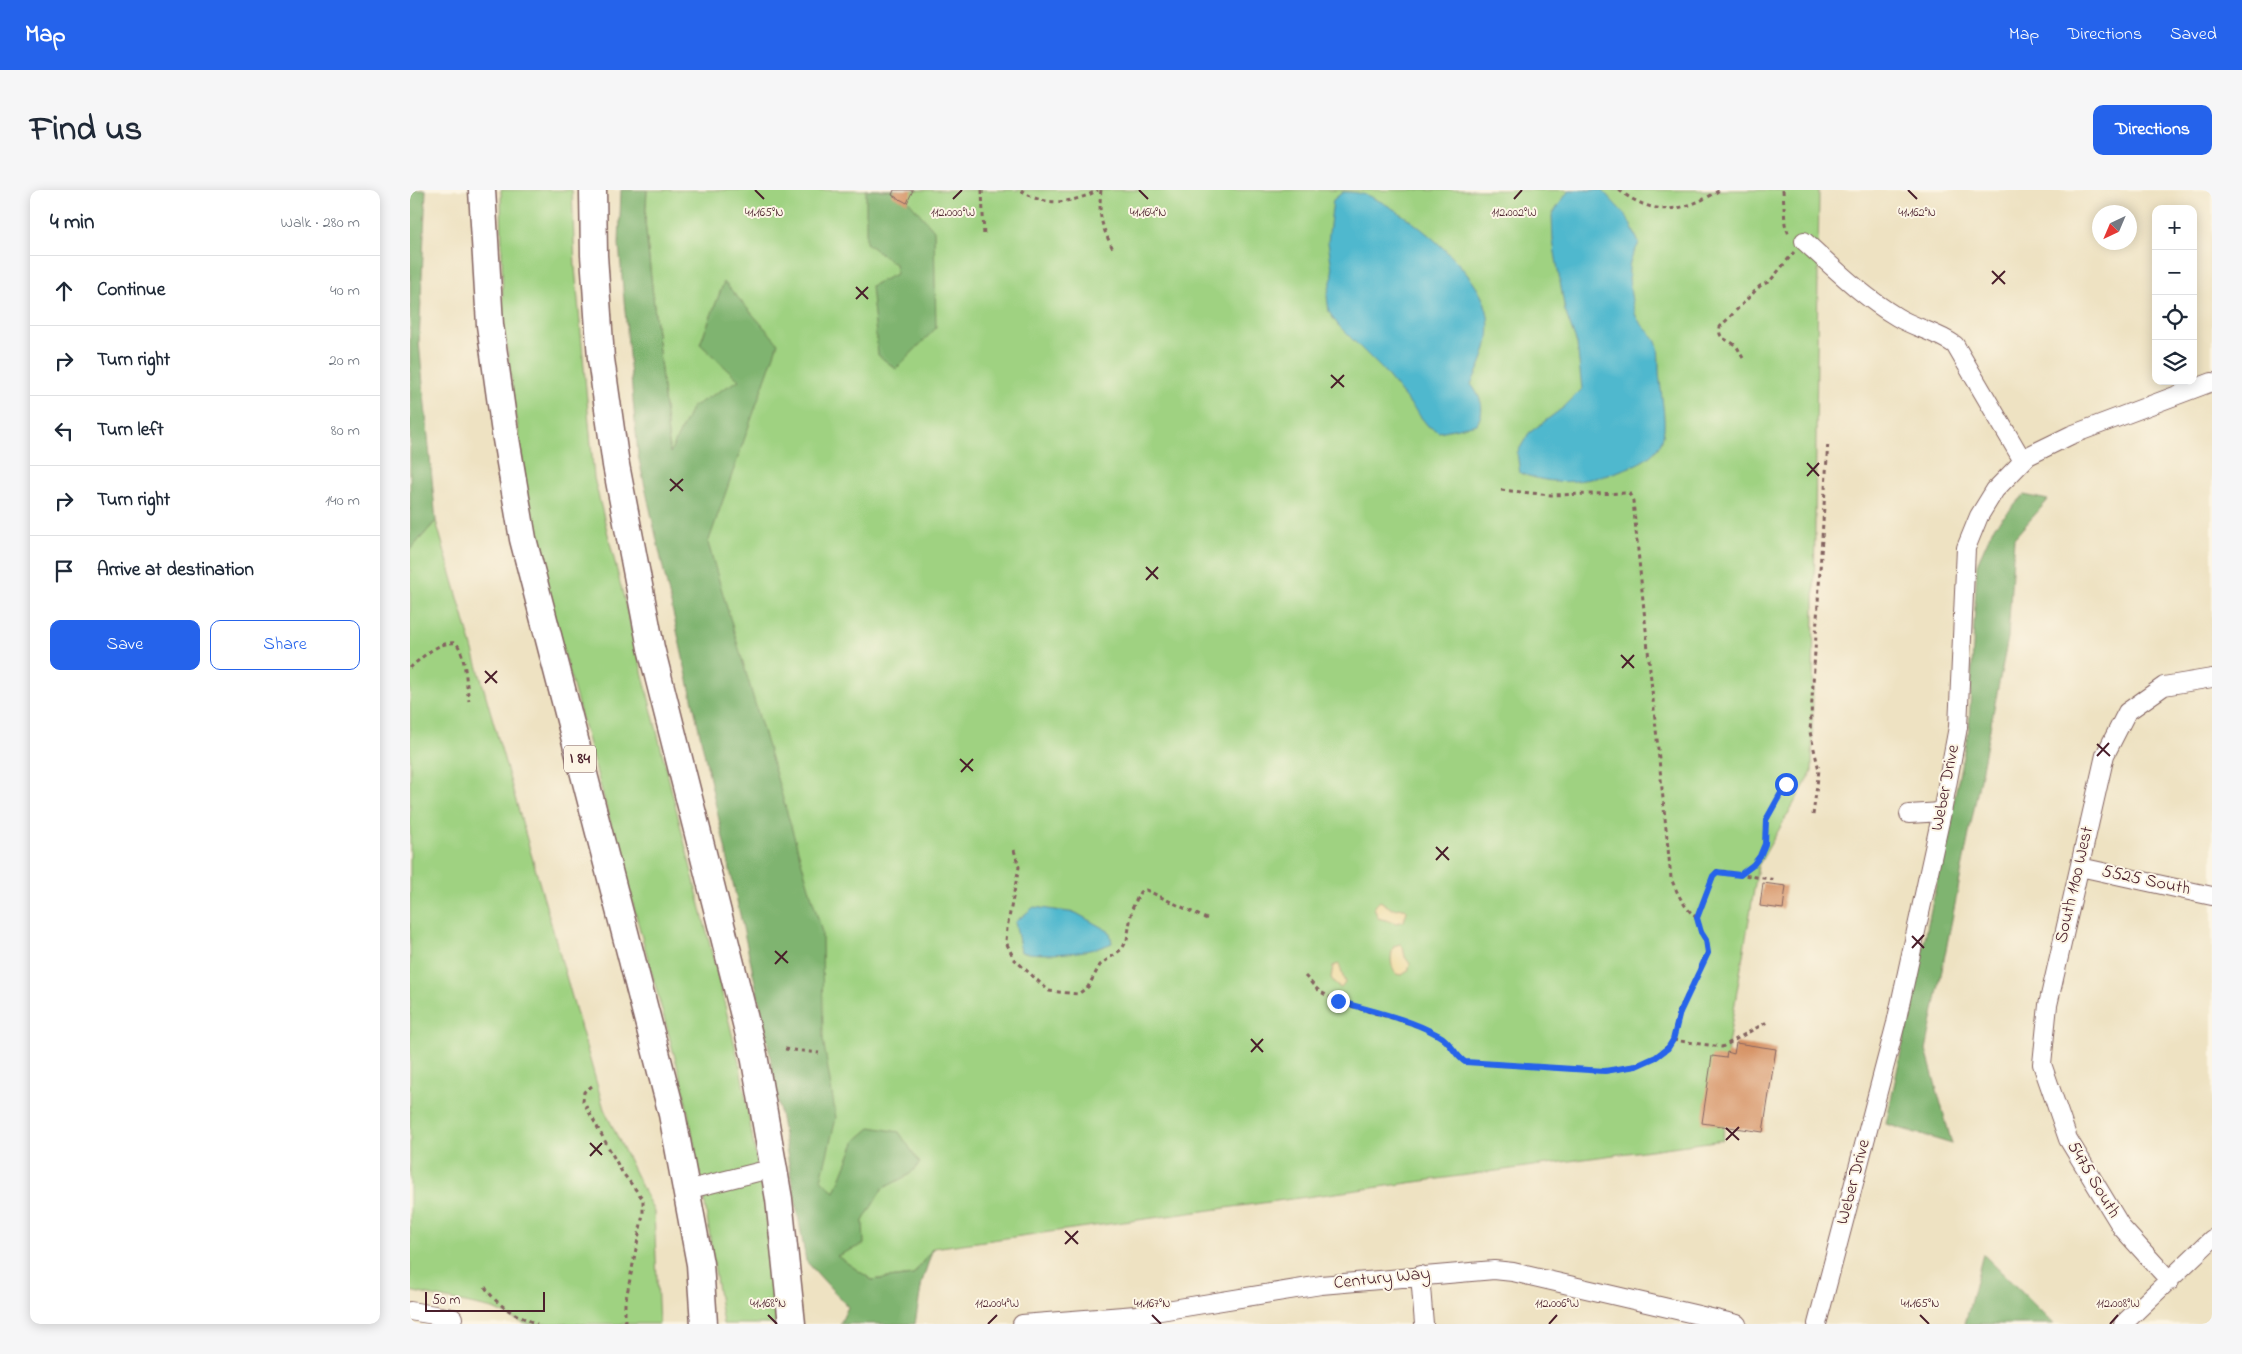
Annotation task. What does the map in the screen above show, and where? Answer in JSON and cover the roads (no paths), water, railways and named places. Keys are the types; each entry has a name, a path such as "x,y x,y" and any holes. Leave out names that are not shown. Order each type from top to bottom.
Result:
{"highway":[{"name":"I 84","path":"482,190 490,326 505,433 523,539 672,1114 700,1264 704,1324"},
{"path":"593,190 594,255 601,359 616,464 652,648 754,1055 779,1199 792,1324"}],"street":[{"path":"1797,244 1898,318 1945,338 1955,345 2023,461"},
{"name":"Weber Drive","path":"1817,1324 1896,1023 1937,812 1958,727 1966,548 1978,516 1995,490 2028,456 2071,435 2212,382"},
{"name":"South 1100 West","path":"2042,1064 2048,1005 2105,755 2127,712 2164,686 2212,678"},
{"path":"1909,814 1937,812"},
{"name":"5525 South","path":"2080,867 2212,896"},
{"name":"5475 South","path":"2042,1064 2068,1139 2122,1228 2170,1281"},
{"path":"686,1190 774,1168"},
{"path":"2123,1324 2212,1240"},
{"name":"Century Way","path":"1022,1324 1136,1315 1321,1285 1494,1270 1513,1272 1679,1317 1737,1324"},
{"path":"1420,1275 1424,1324"},
{"path":"410,1311 453,1318"}],"water":[{"path":"1569,190 1602,190 1627,217 1639,243 1629,267 1629,278 1636,316 1653,336 1658,347 1664,428 1662,439 1657,449 1635,465 1591,479 1568,482 1545,480 1520,473 1517,453 1529,433 1564,407 1582,389 1577,344 1565,311 1553,241 1552,215"},
{"path":"1343,192 1369,196 1388,206 1423,230 1457,262 1481,295 1487,311 1489,331 1483,358 1471,384 1482,408 1477,424 1439,432 1428,426 1383,370 1338,325 1329,312 1327,296 1333,275 1328,242 1333,200"},
{"path":"1034,907 1076,913 1110,932 1112,943 1079,952 1042,954 1021,952 1015,922"}]}
